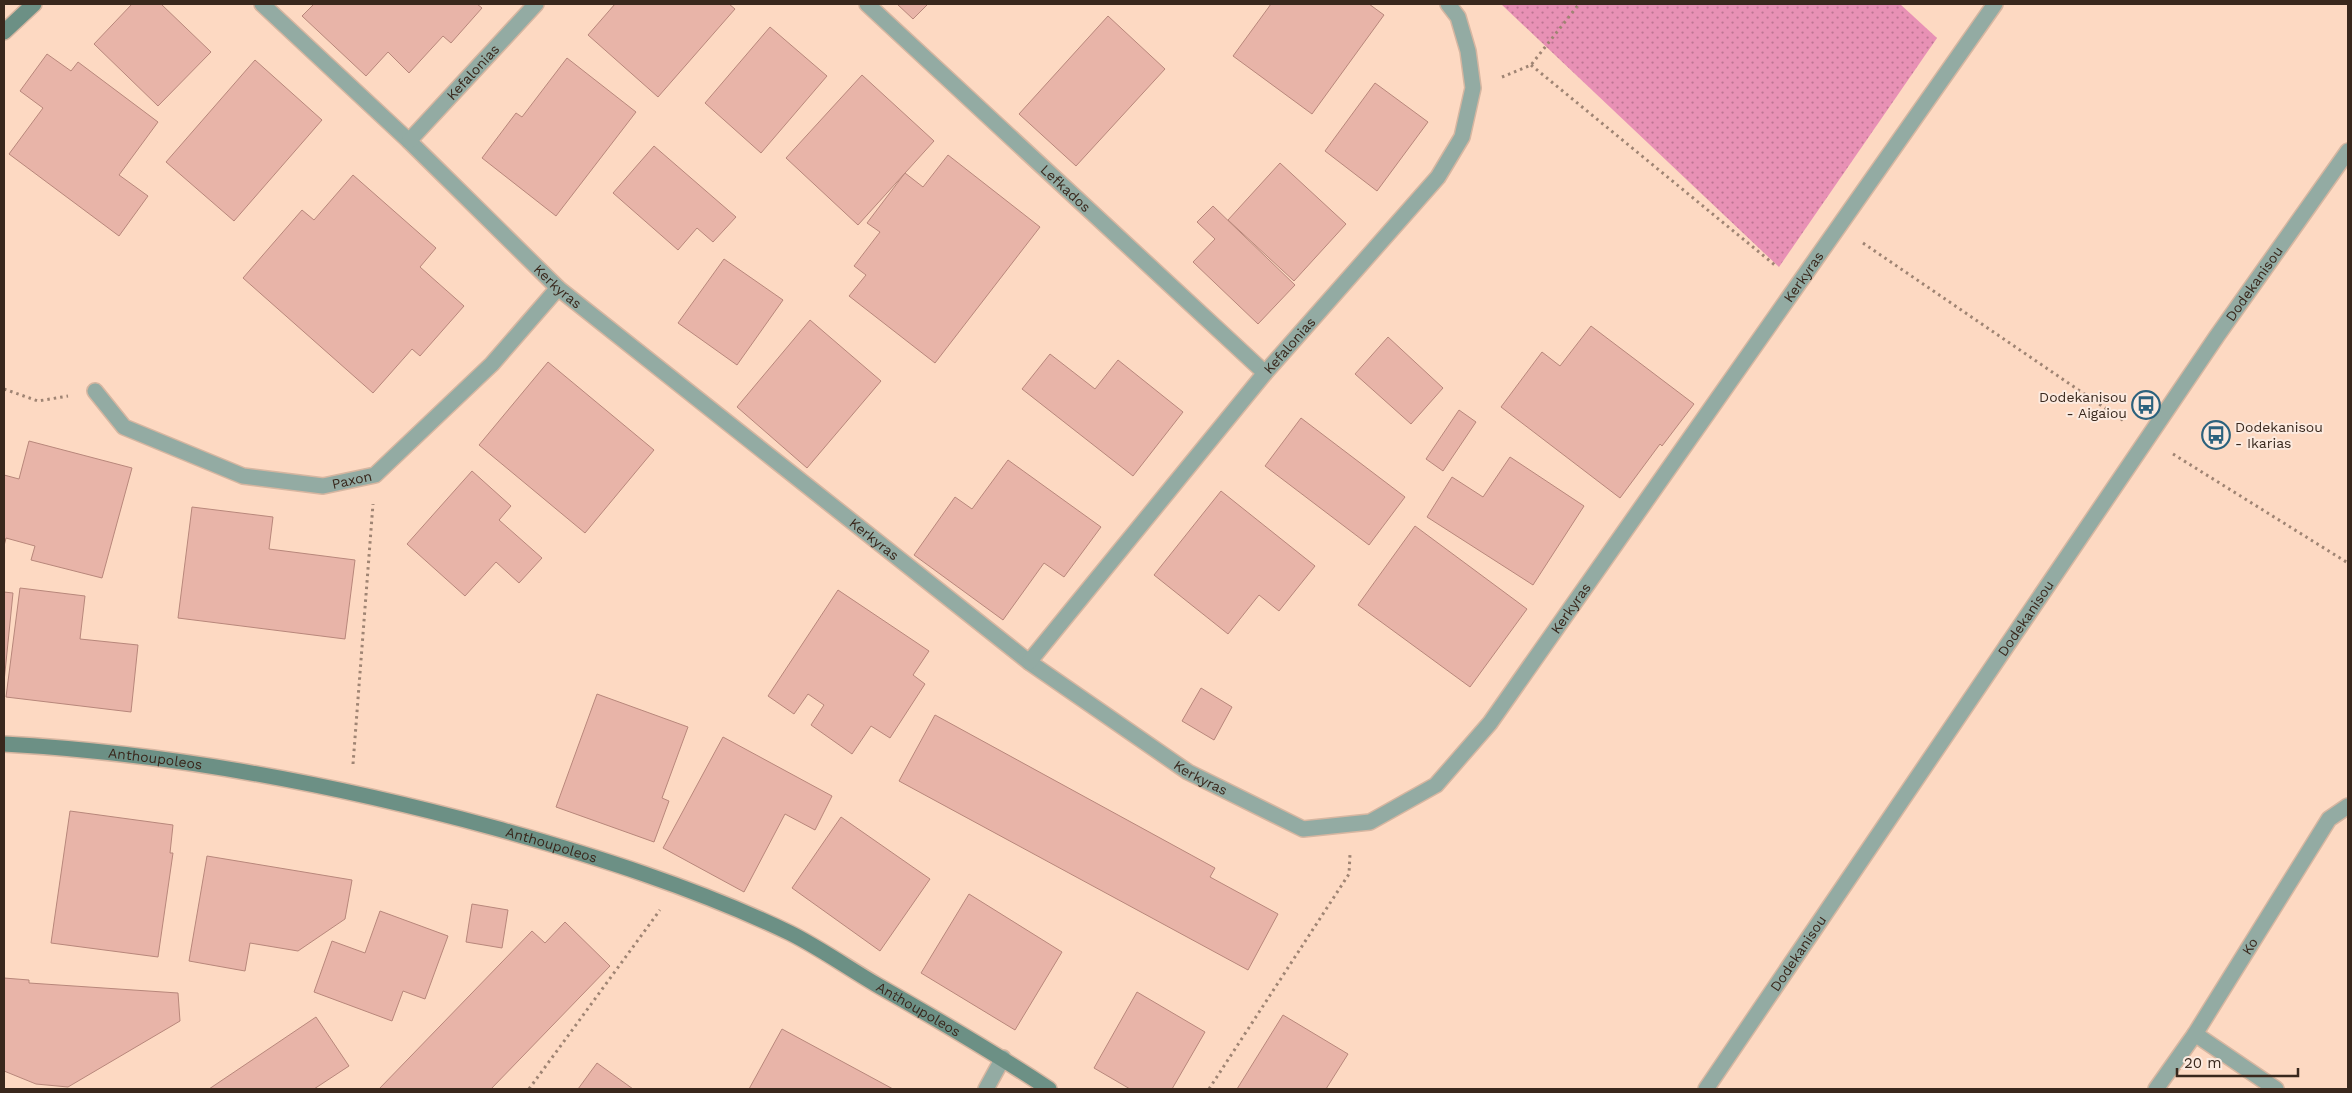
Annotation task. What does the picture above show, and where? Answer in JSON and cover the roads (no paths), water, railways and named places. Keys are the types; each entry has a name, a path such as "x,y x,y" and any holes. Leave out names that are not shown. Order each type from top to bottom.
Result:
{"street":[{"path":"4,32 34,4"},
{"name":"Kerkyras","path":"262,4 409,141 558,288 1029,662 1197,776 1303,829 1370,822 1436,785 1490,722 1995,4"},
{"name":"Kefalonias","path":"409,141 536,4"},
{"name":"Lefkados","path":"867,4 1265,373"},
{"name":"Kefalonias","path":"1029,662 1265,373 1438,177 1462,137 1473,88 1468,51 1458,17 1448,4"},
{"name":"Dodekanisou","path":"1706,1089 2148,438 2348,150"},
{"name":"Paxon","path":"95,392 124,427 243,476 323,486 375,475 492,364 558,288"},
{"name":"Anthoupoleos","path":"4,744 75,748 278,777 432,811 554,844 678,886 791,934 1003,1058 1049,1089"},
{"name":"Ko","path":"2156,1089 2195,1034 2329,819 2348,806"},
{"path":"2195,1034 2276,1089"},
{"path":"986,1089 1003,1058"}],"place":[{"name":"Dodekanisou - Aigaiou","path":"2146,405"},
{"name":"Dodekanisou - Ikarias","path":"2216,435"}]}
